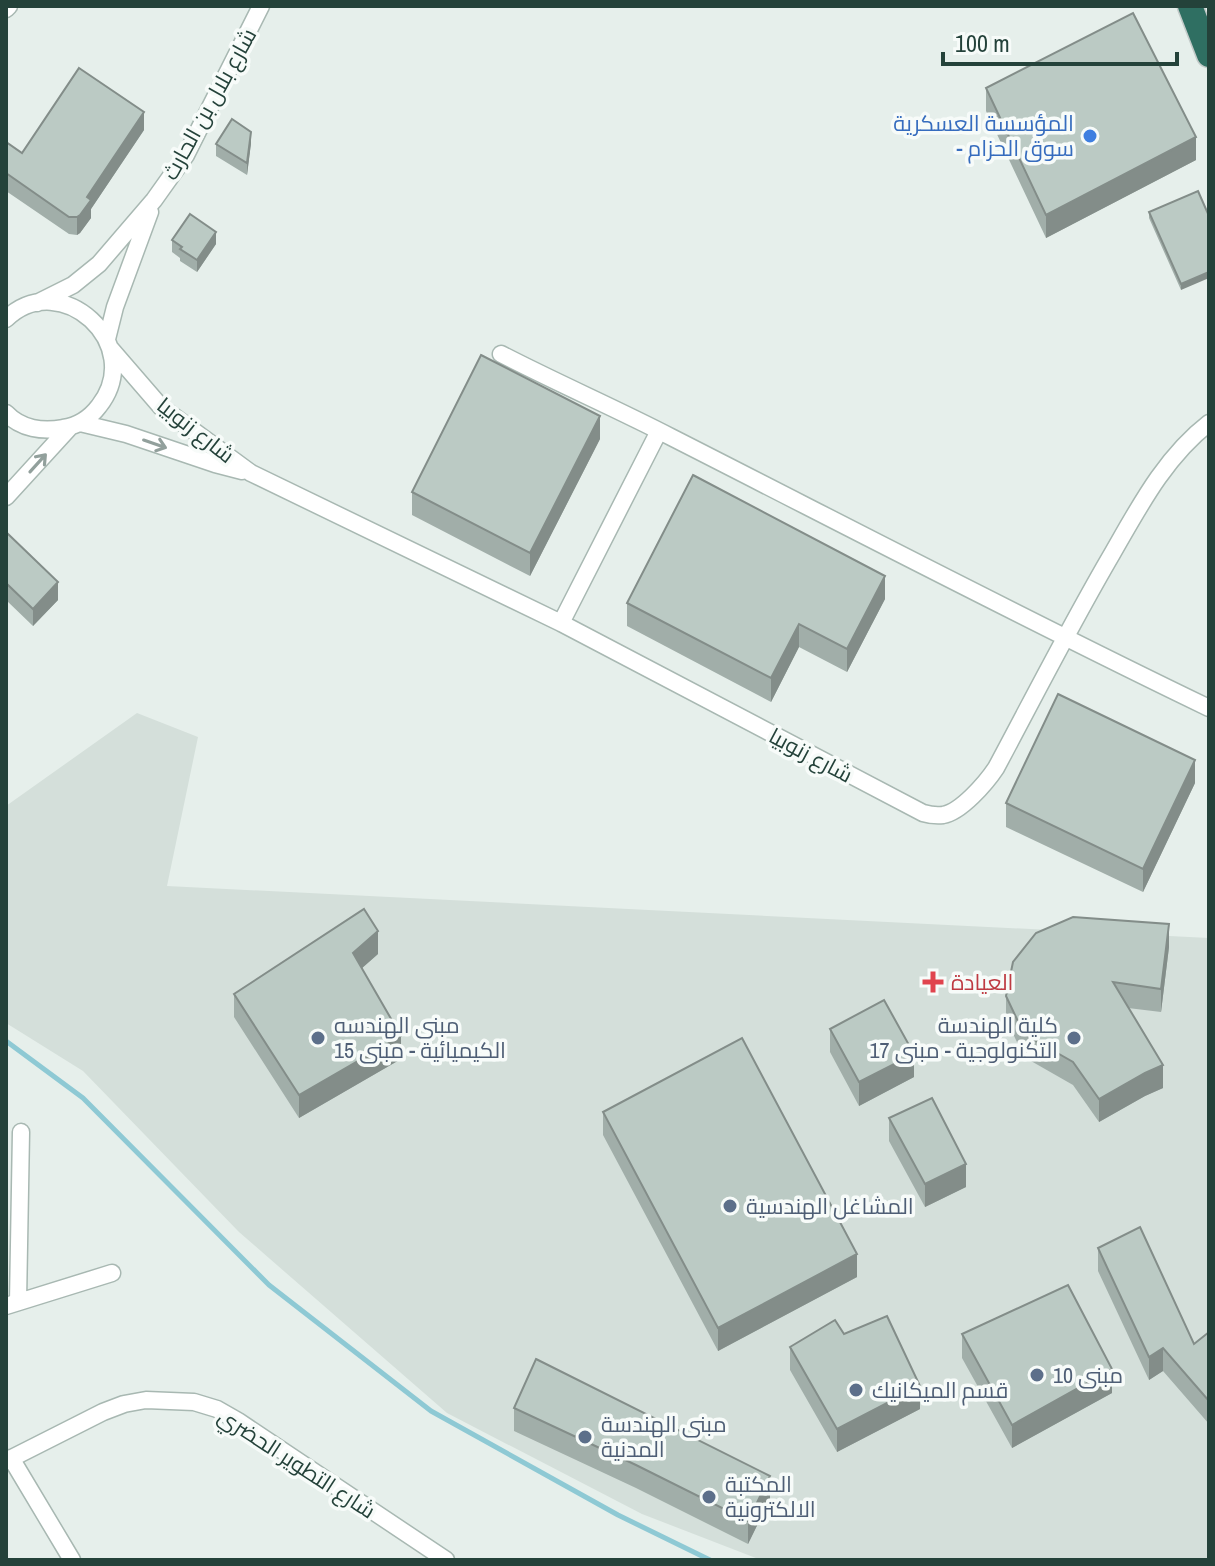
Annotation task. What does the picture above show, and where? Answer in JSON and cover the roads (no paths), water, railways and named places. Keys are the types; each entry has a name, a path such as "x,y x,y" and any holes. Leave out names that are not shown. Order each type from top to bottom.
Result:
{"highway":[{"path":"1190,6 1209,55"}],"street":[{"name":"شارع بلال بن الحارث","path":"33,304 73,285 99,264 154,200 186,155 261,6"},
{"name":"شارع بلال بن الحارث","path":"6,497 75,425 94,413 104,399 111,383 113,366 109,344 121,289 154,200"},
{"path":"99,264 121,289"},
{"name":"شارع زنوبيا","path":"33,304 53,302 85,313 98,325 109,344 161,407 251,473 561,623 934,816 947,815 983,787 1124,533 1161,474 1183,446 1209,423"},
{"path":"6,309 33,304"},
{"path":"6,319 11,313 33,304"},
{"path":"501,354 659,431 1064,639 1209,708"},
{"name":"شارع زنوبيا","path":"6,413 29,427 49,431 75,425 126,434 251,473"},
{"path":"561,623 659,431"},
{"path":"21,1132 12,1304 112,1273"},
{"name":"شارع التطوير الحضري","path":"9,1460 124,1404 146,1400 194,1402 217,1409 238,1421 446,1560"},
{"path":"9,1460 72,1560"}],"waterway":[{"path":"6,1041 83,1098 269,1285 431,1411 618,1515 710,1560"}],"place":[{"name":"المؤسسة العسكرية - سوق الحزام","path":"1090,136"},
{"name":"العيادة","path":"933,982"},
{"name":"مبنى الهندسه الكيميائية - مبنى 15","path":"318,1038"},
{"name":"كلية الهندسة التكنولوجية - مبنى 17","path":"1074,1038"},
{"name":"المشاغل الهندسية","path":"730,1206"},
{"name":"مبنى 10","path":"1037,1375"},
{"name":"قسم الميكانيك","path":"856,1390"},
{"name":"مبنى الهندسة المدنية","path":"585,1437"},
{"name":"المكتبة الالكترونية","path":"709,1497"}]}
